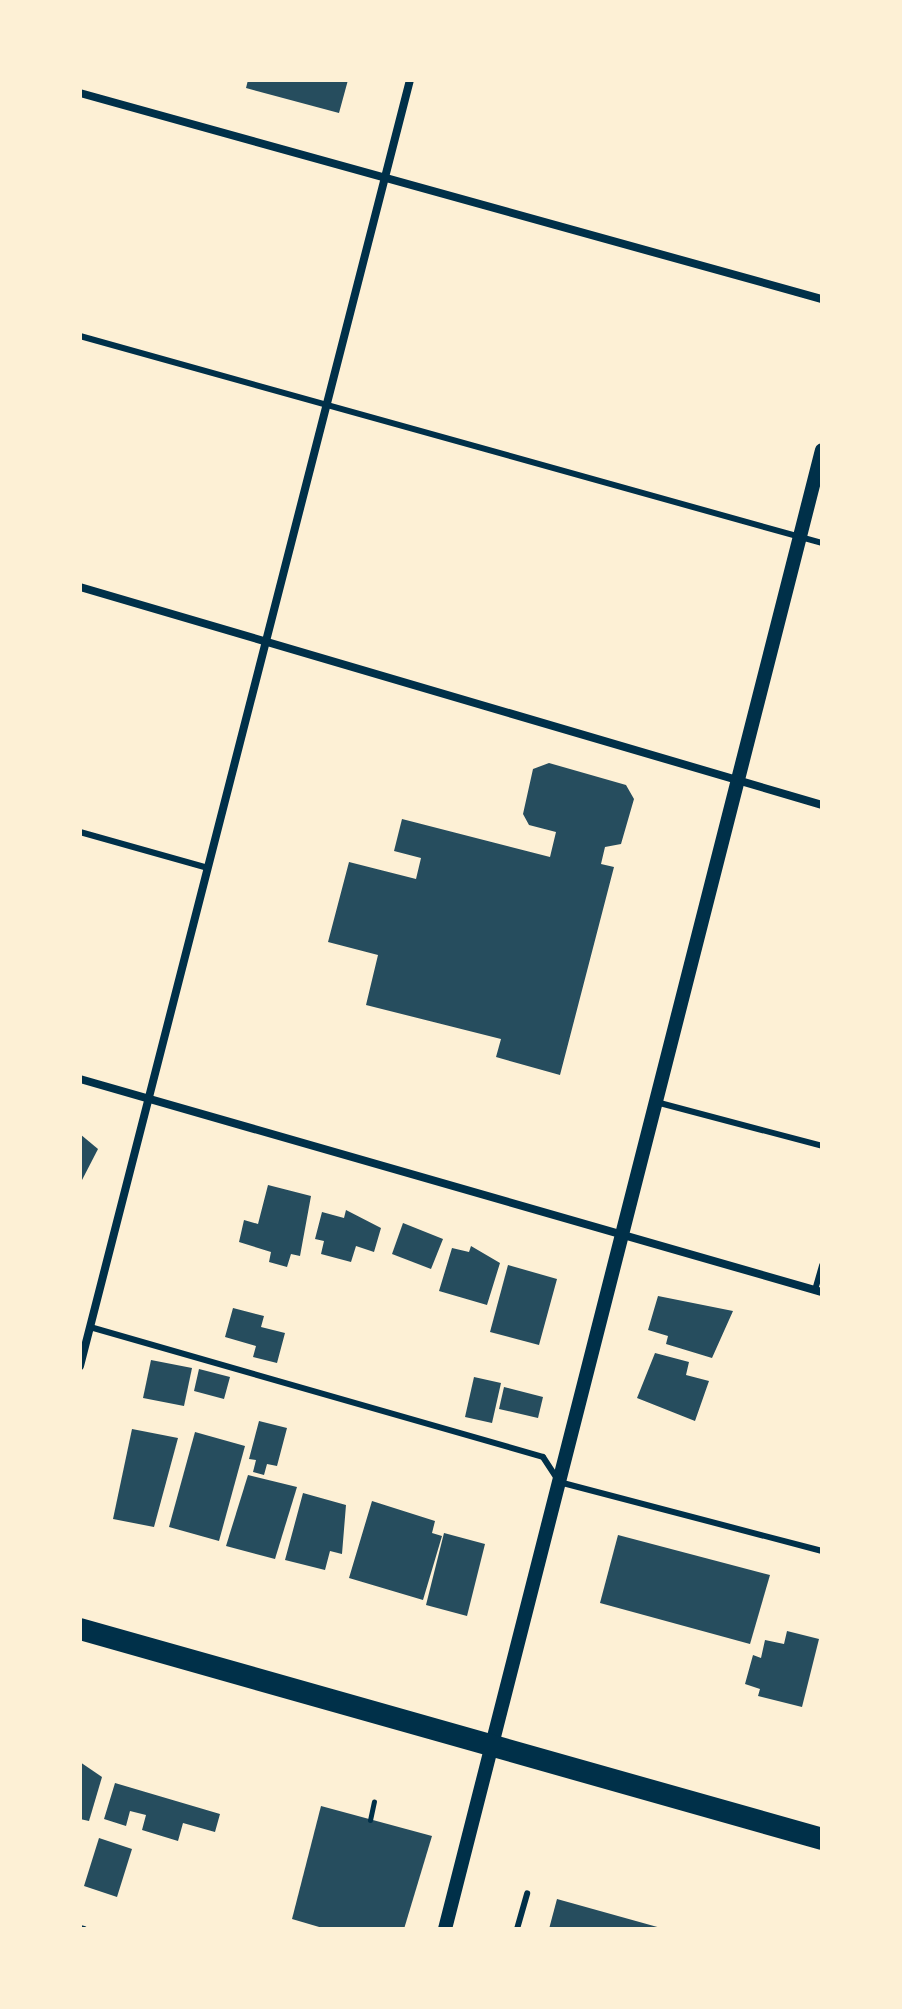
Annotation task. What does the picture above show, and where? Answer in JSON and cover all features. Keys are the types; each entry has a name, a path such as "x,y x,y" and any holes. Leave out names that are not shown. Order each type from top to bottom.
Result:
{"highway":[{"path":"80,1629 822,1839"}],"street":[{"path":"81,1360 410,80"},
{"path":"80,93 822,299"},
{"path":"445,1929 822,450"},
{"path":"80,587 822,805"},
{"path":"80,1079 819,1291"}],"lane":[{"path":"80,336 822,543"},
{"path":"80,832 208,868"},
{"path":"656,1102 822,1146"},
{"path":"819,1291 822,1265"},
{"path":"90,1327 543,1457 559,1482 822,1551"},
{"path":"517,1929 527,1893"}],"path":[{"path":"370,1820 374,1801"}],"building":[{"path":"248,80 348,80 339,113 246,88"},
{"path":"549,763 626,785 634,799 621,844 605,847 601,864 614,867 560,1075 496,1057 501,1039 366,1005 378,955 328,942 349,862 416,879 421,858 394,851 402,819 550,857 556,832 529,825 523,814 533,769"},
{"path":"80,1134 98,1149 81,1182 80,1182"},
{"path":"268,1185 311,1196 300,1256 291,1254 287,1267 269,1262 271,1252 239,1242 244,1220 258,1224"},
{"path":"346,1210 381,1228 374,1252 356,1246 351,1262 321,1254 324,1241 315,1239 322,1212 344,1218"},
{"path":"403,1223 443,1239 431,1269 392,1254"},
{"path":"471,1246 500,1263 487,1305 439,1291 452,1248 469,1252"},
{"path":"508,1265 557,1279 539,1345 490,1332"},
{"path":"658,1296 733,1311 712,1358 666,1344 668,1336 648,1330"},
{"path":"233,1308 264,1316 261,1327 285,1333 277,1363 253,1357 256,1346 225,1337"},
{"path":"655,1353 689,1362 686,1375 709,1381 695,1421 637,1398"},
{"path":"151,1360 192,1368 184,1406 143,1398"},
{"path":"199,1369 230,1377 224,1399 194,1391"},
{"path":"474,1377 501,1383 492,1423 465,1417"},
{"path":"504,1387 543,1397 538,1418 499,1409"},
{"path":"259,1421 287,1428 277,1466 267,1464 264,1475 253,1472 256,1460 249,1459"},
{"path":"132,1429 178,1438 154,1527 113,1519"},
{"path":"195,1432 245,1446 219,1541 169,1527"},
{"path":"248,1475 297,1487 275,1559 226,1546"},
{"path":"303,1493 346,1505 342,1554 330,1551 325,1570 285,1560"},
{"path":"372,1501 435,1521 432,1533 442,1536 423,1600 349,1578"},
{"path":"444,1533 485,1544 467,1616 426,1605"},
{"path":"618,1535 770,1575 750,1644 600,1603"},
{"path":"787,1631 819,1639 802,1707 758,1696 760,1689 745,1684 753,1655 761,1658 765,1640 784,1644"},
{"path":"80,1762 102,1777 89,1821 80,1819"},
{"path":"115,1783 220,1814 215,1832 183,1823 178,1841 142,1830 146,1815 130,1811 126,1826 104,1819"},
{"path":"321,1806 432,1836 404,1929 326,1929 292,1919"},
{"path":"99,1838 132,1849 117,1897 84,1886"},
{"path":"557,1899 661,1928 549,1929"}]}
